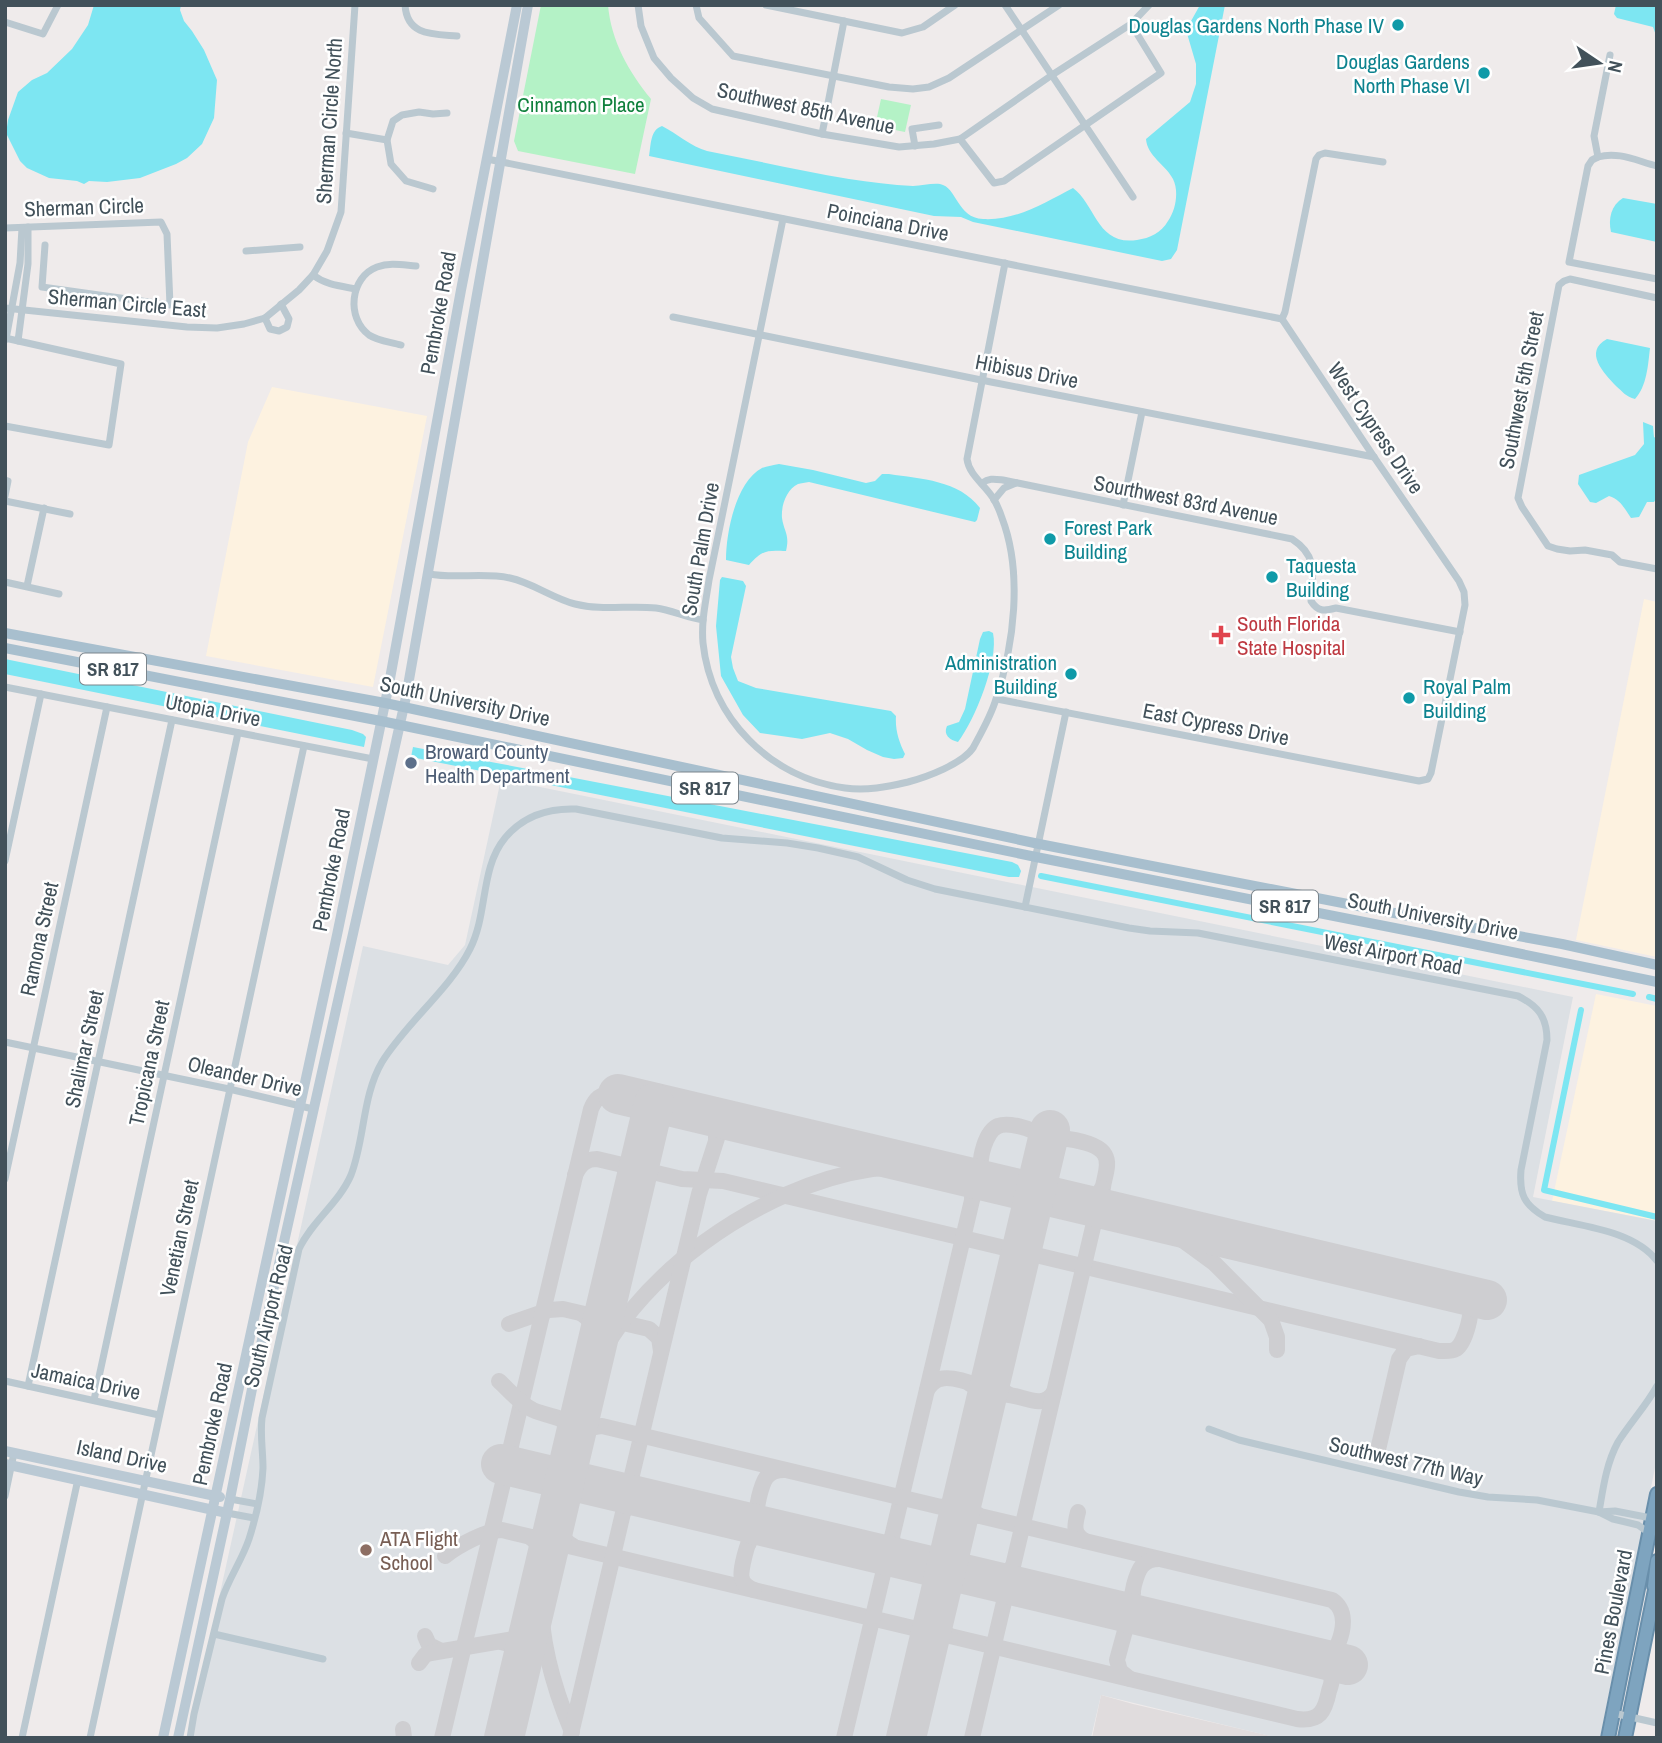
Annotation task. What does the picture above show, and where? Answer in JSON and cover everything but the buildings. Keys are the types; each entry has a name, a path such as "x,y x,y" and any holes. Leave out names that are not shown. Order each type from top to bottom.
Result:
{"highway":[{"name":"Pines Boulevard","path":"1608,1738 1657,1494"},
{"path":"1653,1597 1657,1561"},
{"name":"Pines Boulevard","path":"1625,1738 1657,1580"}],"main road":[{"name":"Pembroke Road","path":"163,1738 385,703 517,5"},
{"name":"Pembroke Road","path":"178,1738 260,1349 404,708 528,5"},
{"path":"456,321 471,324"},
{"name":"South University Drive","path":"5,633 385,703 1039,844 1562,944 1657,965"},
{"name":"South University Drive","path":"5,648 1657,982"},
{"path":"101,667 111,660 186,670 199,669"},
{"name":"Island Drive","path":"10,1452 230,1499"},
{"name":"Island Drive","path":"9,1464 227,1513"}],"street":[{"path":"5,22 43,34 58,5"},
{"name":"Sherman Circle North","path":"281,304 313,275 327,251 341,212 355,5"},
{"path":"405,5 409,22 416,29 457,36"},
{"name":"Southwest 85th Avenue","path":"638,5 641,26 653,58 694,98 712,109 822,134 899,147 960,139 1131,24 1149,5"},
{"path":"696,5 699,19 733,56 888,88 913,89 929,87 949,78 1059,5"},
{"path":"766,5 807,9 844,21 902,33 923,27 955,5"},
{"path":"1004,5 1133,197"},
{"path":"822,134 844,21"},
{"path":"960,139 994,183 1004,181 1161,73 1131,24"},
{"path":"1598,157 1594,136 1610,55"},
{"path":"433,189 406,181 391,163 387,140 393,121 402,115 419,111 447,113"},
{"path":"915,146 912,129 939,125"},
{"path":"346,133 387,140"},
{"path":"1282,319 1316,159 1325,153 1383,162"},
{"path":"1657,166 1621,155 1604,155 1592,160 1588,166 1569,262 1657,279"},
{"name":"Poinciana Drive","path":"487,159 1282,319"},
{"name":"South Palm Drive","path":"783,219 703,620 704,645 711,682 721,704 742,734 756,748 784,768 825,784 846,788 892,786 916,780 953,764 968,755 973,748 997,699"},
{"name":"Sherman Circle","path":"5,228 161,222 167,234 170,305 42,287 45,245"},
{"path":"5,426 109,445 121,364 6,338 9,309 28,252 25,228"},
{"path":"18,341 24,293 22,247 25,228"},
{"path":"246,251 300,247"},
{"path":"24,293 30,286 32,257 28,252"},
{"path":"401,345 370,336 357,322 354,306 356,289 369,270 380,265 391,263 416,266"},
{"path":"997,699 1009,646 1014,599 1011,552 995,500 968,467 967,458 1005,263"},
{"path":"313,275 330,284 356,289"},
{"name":"Southwest 5th Street","path":"1657,298 1570,279 1559,285 1518,498 1548,546 1612,555 1620,562 1657,569"},
{"path":"265,318 270,329 279,331 287,327 289,319 281,304"},
{"name":"Sherman Circle East","path":"9,309 206,328 244,324 265,318 281,304"},
{"name":"Hibisus Drive","path":"673,317 1374,457"},
{"name":"West Cypress Drive","path":"1282,319 1464,592 1465,605 1460,632 1428,779"},
{"path":"1123,505 1142,412"},
{"name":"Sourthwest 83rd Avenue","path":"982,483 993,478 1292,539 1304,549 1313,566 1311,601 1320,610 1336,608 1460,632"},
{"path":"5,480 8,481 5,499 70,514"},
{"path":"995,500 1004,488 1017,483"},
{"path":"27,586 44,508"},
{"path":"429,574 446,577 500,576 521,581 577,605 599,608 659,608 703,620"},
{"path":"5,582 59,594"},
{"name":"Utopia Drive","path":"5,687 373,759"},
{"path":"5,861 41,694"},
{"name":"East Cypress Drive","path":"997,699 1419,782 1428,779"},
{"name":"Ramona Street","path":"5,1179 107,707"},
{"path":"1025,907 1066,712"},
{"name":"Shalimar Street","path":"28,1387 172,720"},
{"name":"Tropicana Street","path":"94,1400 238,733"},
{"name":"Venetian Street","path":"90,1738 304,746"},
{"name":"West Airport Road","path":"524,821 553,810 576,809 722,838 818,848 858,858 906,880 934,889 1129,928 1198,933 1518,996 1531,1003 1541,1015 1547,1030 1521,1170 1520,1183 1525,1200 1535,1212 1545,1217 1632,1240 1657,1261"},
{"name":"South Airport Road","path":"190,1738 228,1581 246,1547 254,1518 262,1474 262,1418 281,1348 299,1249 308,1233 343,1190 351,1174 377,1071 392,1048 466,956 476,934 494,857 504,839 524,821"},
{"name":"Oleander Drive","path":"5,1042 313,1109"},
{"name":"Jamaica Drive","path":"5,1381 159,1415"},
{"path":"1598,1513 1607,1470 1618,1443 1657,1387"},
{"name":"Southwest 77th Way","path":"1209,1429 1239,1440 1459,1492 1537,1500 1598,1513 1613,1520 1652,1526"},
{"path":"5,1496 10,1452"},
{"path":"22,1738 78,1479"},
{"path":"230,1499 257,1504"},
{"name":"Southwest 77th Way","path":"1598,1513 1615,1511 1652,1526"},
{"path":"227,1513 254,1518"},
{"path":"214,1634 323,1659"},
{"path":"1613,1713 1657,1723"}],"shaded area":[{"path":"272,387 427,416 373,687 206,656 248,442"},
{"path":"1644,599 1657,602 1657,957 1576,940"},
{"path":"501,779 1573,997 1533,1197 1657,1221 1657,1458 1600,1738 1278,1738 1101,1695 1091,1738 188,1738 363,946 448,965 465,945"},
{"path":"1596,994 1657,1006 1657,1221 1552,1201"},
{"path":"1101,1695 1133,1704 1279,1738 1092,1738"}],"green space":[{"name":"Cinnamon Place","path":"541,5 608,5 613,31 622,55 651,99 635,174 518,151 514,141"},
{"path":"881,99 911,105 905,132 875,126"}],"water":[{"path":"94,5 181,5 184,21 204,50 217,80 214,118 202,144 187,158 140,178 89,181 84,184 49,178 27,168 20,161 7,135 7,127 18,92 32,80 47,73 72,49 88,25"},
{"path":"1200,5 1225,5 1177,250 1171,259 1162,261 973,222 961,217 934,216 649,156 653,134 662,126 707,151 849,179 913,186 940,184 946,186 968,214 983,219 1019,214 1073,188 1081,195 1105,231 1113,237 1124,240 1146,238 1159,232 1171,217 1176,195 1173,179 1153,155 1146,139 1190,102 1196,84 1196,64 1186,30"},
{"path":"1616,5 1657,5 1657,38 1653,27 1617,18 1614,14"},
{"path":"1623,198 1657,204 1657,242 1611,232 1611,213"},
{"path":"1607,339 1650,348 1644,382 1635,399 1616,386 1598,363 1597,350"},
{"path":"1643,422 1653,426 1654,437 1657,439 1657,497 1654,502 1647,502 1639,517 1631,518 1613,497 1609,496 1596,503 1590,502 1578,484 1579,475 1635,455 1644,444"},
{"path":"779,464 866,483 875,481 882,474 939,482 961,492 980,508 977,520 975,522 809,482 794,487 783,504 786,551 765,552 749,565 726,560 734,509 745,484 762,468"},
{"path":"722,577 743,581 746,586 731,657 738,681 756,688 891,711 896,716 898,736 905,754 903,758 883,757 830,733 802,739 760,733 743,715 721,676 716,626"},
{"path":"983,632 993,633 994,645 989,674 978,705 958,742 948,737 946,729 947,726 959,722 965,709 980,639"},
{"path":"5,659 352,730 366,737 364,747 5,674"},
{"path":"413,747 1012,862 1018,865 1021,871 1019,877 1009,877 411,757"}],"waterway":[{"path":"1041,876 1633,994"},
{"path":"1649,997 1657,999"},
{"path":"1581,1010 1544,1190 1657,1217"}],"taxiway":[{"path":"523,1469 513,1459 511,1446 591,1109 602,1096 618,1094"},
{"path":"695,1113 713,1121 716,1138"},
{"path":"643,1498 633,1488 632,1475 699,1194 718,1135 723,1126 731,1121"},
{"path":"993,1183 983,1173 981,1160 987,1139 998,1126 1014,1125 1031,1130 1041,1138 1045,1151"},
{"path":"1045,1151 1054,1142 1068,1139 1091,1144 1103,1152 1107,1161 1102,1192 1105,1203 1114,1212"},
{"path":"575,1175 583,1163 597,1159 682,1179 723,1181 1005,1248 1015,1256 1017,1268 1027,1258 1040,1256 1439,1351 1456,1349 1468,1326 1470,1304 1463,1296 1453,1292"},
{"path":"588,1384 607,1345 633,1308 666,1274 703,1243 744,1216 787,1194 830,1178 880,1168 936,1169"},
{"path":"958,1175 970,1184 972,1198"},
{"path":"872,1552 885,1548 892,1537 973,1196 981,1187 993,1183"},
{"path":"1081,1204 1095,1200 1102,1188"},
{"path":"1027,1589 1016,1580 1013,1566 1093,1227 1101,1216 1114,1212"},
{"path":"1126,1215 1177,1236 1214,1263 1271,1320 1277,1337 1277,1350"},
{"path":"509,1324 549,1310 563,1309 649,1329 659,1338 661,1351"},
{"path":"582,1314 594,1329 596,1348"},
{"path":"1377,1454 1399,1359 1406,1349 1419,1346"},
{"path":"970,1384 982,1382 992,1374 997,1386 1008,1394"},
{"path":"927,1390 932,1383 940,1379 961,1380 980,1389 985,1406"},
{"path":"445,1556 472,1539 502,1530 913,1628 924,1626 935,1617 940,1631 950,1636 1297,1719 1316,1717 1326,1704 1332,1679 1330,1661 1343,1626 1340,1609 1332,1600 980,1516 969,1509 963,1496 954,1505 941,1507 602,1426 584,1432 573,1447 570,1428 566,1423 528,1407 499,1381"},
{"path":"985,1406 993,1398 1002,1395 1039,1401 1047,1399 1054,1392"},
{"path":"442,1738 503,1483 511,1473 523,1469"},
{"path":"769,1528 757,1514 760,1491 769,1474 784,1470"},
{"path":"570,1738 623,1513 630,1502 643,1498"},
{"path":"1078,1512 1076,1532 1085,1541"},
{"path":"557,1513 560,1532 573,1546"},
{"path":"956,1527 966,1517 980,1516"},
{"path":"737,1520 747,1530 749,1543"},
{"path":"754,1590 746,1586 742,1579 744,1556 753,1534 769,1528"},
{"path":"530,1537 537,1543 543,1557 543,1631 554,1683 572,1732"},
{"path":"892,1537 894,1551 903,1559"},
{"path":"844,1738 883,1574 882,1563 872,1552"},
{"path":"1143,1616 1132,1603 1134,1585 1142,1566 1148,1561 1159,1559"},
{"path":"992,1580 1005,1577 1013,1566"},
{"path":"972,1738 1004,1602 1013,1592 1027,1589"},
{"path":"1112,1609 1125,1604 1133,1593"},
{"path":"1130,1679 1120,1671 1117,1660 1126,1627 1131,1621 1143,1616"},
{"path":"419,1663 425,1655 431,1653 514,1639 524,1631 532,1617"},
{"path":"425,1636 429,1645 441,1651"},
{"path":"927,1648 937,1639 950,1636"},
{"path":"501,1642 516,1650 521,1666"},
{"path":"501,1738 507,1722"},
{"path":"403,1729 404,1738"}],"runway":[{"path":"618,1094 1487,1300"},
{"path":"504,1738 654,1103"},
{"path":"906,1738 1050,1130"},
{"path":"501,1464 1348,1665"}],"place":[{"name":"Douglas Gardens North Phase IV","path":"1398,25"},
{"name":"Douglas Gardens North Phase VI","path":"1484,73"},
{"name":"Forest Park Building","path":"1050,539"},
{"name":"Taquesta Building","path":"1272,577"},
{"name":"South Florida State Hospital","path":"1221,635"},
{"name":"Administration Building","path":"1071,674"},
{"name":"Royal Palm Building","path":"1409,698"},
{"name":"Broward County Health Department","path":"411,763"},
{"name":"ATA Flight School","path":"366,1550"}]}
